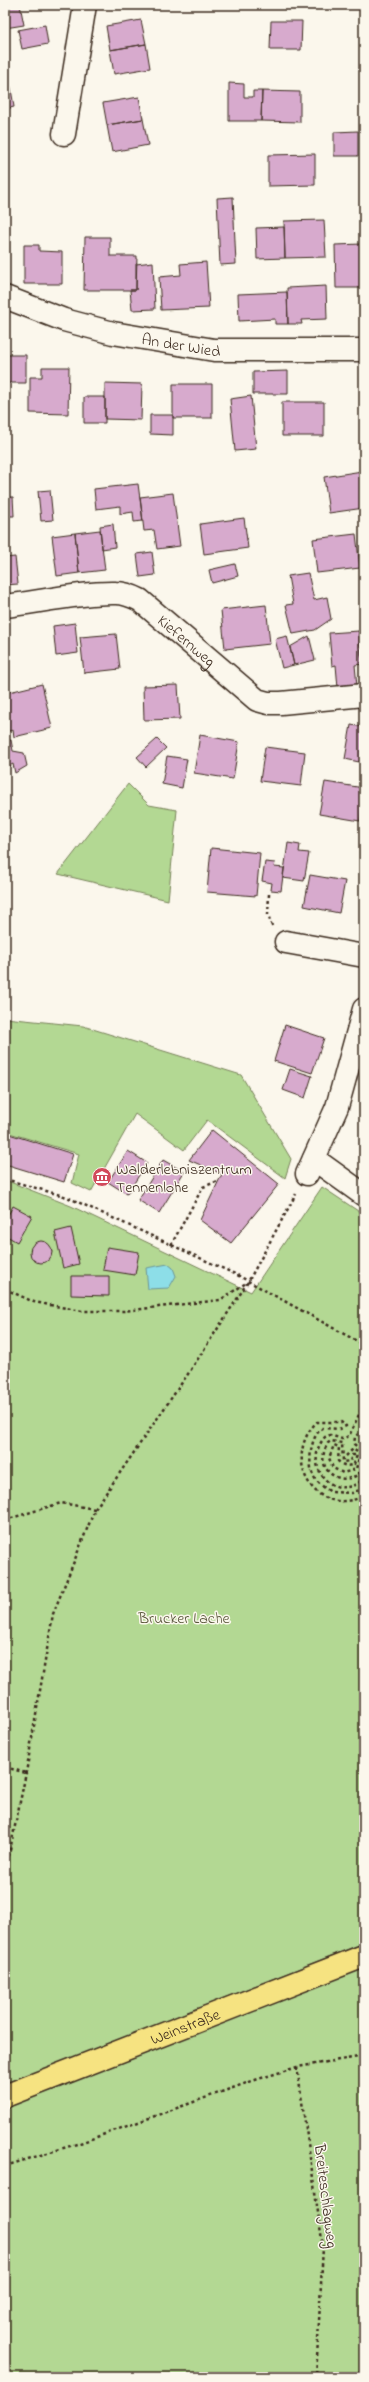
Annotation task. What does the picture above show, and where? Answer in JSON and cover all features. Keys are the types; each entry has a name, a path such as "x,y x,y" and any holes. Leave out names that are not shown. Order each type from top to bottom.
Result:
{"main road":[{"name":"Weinstraße","path":"5,2096 364,1956"}],"street":[{"path":"64,134 85,5"},
{"name":"An der Wied","path":"5,297 71,322 113,332 214,350 364,350"},
{"name":"Kiefernweg","path":"5,606 98,594 129,594 140,600 257,700 268,703 281,703 364,695"},
{"path":"286,942 364,956"},
{"path":"364,1009 337,1107 310,1167 364,1195"}],"path":[{"path":"269,894 268,915 271,925 286,942"},
{"path":"5,1874 26,1773 53,1614 95,1508 190,1371 248,1282 310,1167"},
{"path":"5,1179 67,1197 171,1245 248,1282 364,1345"},
{"path":"171,1245 203,1187 218,1181"},
{"path":"5,1289 34,1302 82,1311 124,1311 220,1300 248,1282"},
{"path":"364,1404 349,1436 342,1439 330,1435 325,1437 319,1449 317,1459 318,1470 324,1480 330,1484 347,1487 356,1485 364,1479"},
{"path":"364,1488 347,1494 330,1492 314,1478 310,1459 316,1434 323,1428 339,1429 346,1426 341,1422 316,1422 310,1428 304,1446 303,1471 307,1481 315,1492 324,1498 338,1502 353,1501 364,1496"},
{"path":"364,1432 360,1432 355,1437 354,1444 364,1453"},
{"path":"364,1438 362,1440 364,1444"},
{"path":"346,1456 353,1449 360,1454 356,1469 343,1472 333,1468 329,1458 334,1446 339,1447 338,1461 341,1464 346,1466 354,1464 356,1455 352,1455 350,1461 343,1462 342,1443 331,1441 328,1443 323,1462 328,1473 334,1477 351,1478 358,1475 364,1466"},
{"path":"5,1520 61,1503 95,1508"},
{"path":"5,1767 26,1773"},
{"path":"5,2166 80,2143 252,2080 297,2067 364,2056"},
{"name":"Breiteschlagweg","path":"297,2067 323,2247 316,2377"}],"green space":[{"path":"128,784 149,805 177,810 168,900 58,874"},
{"path":"5,1018 83,1026 241,1075 291,1159 285,1178 207,1120 184,1150 135,1114 91,1192 72,1183 79,1154 6,1132 5,1137"},
{"name":"Brucker Lache","path":"5,1180 71,1206 251,1292 322,1187 364,1215 364,1943 5,2084"},
{"path":"364,1968 364,2377 5,2377 5,2108"}],"water":[{"path":"168,1264 173,1268 176,1276 169,1288 148,1289 146,1268"}],"building":[{"path":"5,5 20,5 24,25 5,28"},
{"path":"141,20 146,44 110,50 106,26"},
{"path":"271,21 302,21 301,50 270,50"},
{"path":"45,25 48,44 22,49 18,30"},
{"path":"146,44 150,68 114,74 110,50"},
{"path":"5,59 10,83 5,84"},
{"path":"10,83 14,107 5,109 5,84"},
{"path":"229,83 244,84 244,97 253,97 253,91 262,91 261,121 229,121"},
{"path":"262,91 300,92 300,122 261,121"},
{"path":"139,97 143,119 107,125 103,103"},
{"path":"143,119 148,145 112,152 107,125"},
{"path":"358,131 358,156 334,156 334,132"},
{"path":"315,154 315,185 268,186 268,155"},
{"path":"233,197 236,264 220,265 217,198"},
{"path":"324,220 326,257 285,258 284,221"},
{"path":"284,227 285,258 257,259 256,228"},
{"path":"85,237 110,237 110,256 137,256 136,290 84,290"},
{"path":"362,244 363,288 336,288 335,245"},
{"path":"24,245 39,245 39,251 62,252 62,284 24,284"},
{"path":"153,262 155,309 132,310 130,290 136,290 136,264"},
{"path":"206,262 209,308 161,310 159,277 181,275 180,264"},
{"path":"326,286 327,319 301,320 302,324 288,324 287,288"},
{"path":"287,292 288,324 275,324 275,319 239,321 238,294"},
{"path":"5,355 26,355 26,383 5,383"},
{"path":"42,367 69,367 68,414 30,413 30,377 42,377"},
{"path":"288,371 288,394 253,394 253,372"},
{"path":"105,383 142,384 141,420 105,419"},
{"path":"173,384 212,384 212,418 173,418"},
{"path":"251,396 256,449 235,451 230,399"},
{"path":"84,397 105,397 105,423 84,423"},
{"path":"282,402 324,402 324,436 282,436"},
{"path":"150,415 173,415 173,435 150,434"},
{"path":"362,471 364,508 329,513 324,477"},
{"path":"138,484 143,521 134,522 133,512 120,514 120,506 96,509 94,489"},
{"path":"50,490 53,520 41,521 38,491"},
{"path":"173,493 180,546 157,549 154,530 144,531 140,497"},
{"path":"5,497 13,497 14,516 5,516"},
{"path":"244,518 248,548 204,554 200,524"},
{"path":"113,524 115,547 102,549 100,526"},
{"path":"100,530 105,570 79,573 75,533"},
{"path":"75,533 79,573 57,576 52,536"},
{"path":"356,534 360,568 317,573 313,539"},
{"path":"152,552 155,575 140,577 137,554"},
{"path":"15,557 18,584 5,585 5,558"},
{"path":"235,564 238,576 212,583 209,570"},
{"path":"308,573 314,600 327,597 331,619 315,630 293,634 286,605 293,604 288,576"},
{"path":"266,605 270,644 225,649 221,610"},
{"path":"75,623 78,653 56,656 53,626"},
{"path":"364,630 364,664 362,664 359,631"},
{"path":"359,631 362,664 355,665 357,686 338,688 336,665 332,666 329,633"},
{"path":"116,634 120,669 84,673 80,637"},
{"path":"287,636 294,665 282,668 275,639"},
{"path":"309,636 315,660 294,665 290,647"},
{"path":"42,684 52,728 14,737 13,730 5,732 5,693"},
{"path":"178,685 180,719 144,720 143,686"},
{"path":"351,725 364,727 364,763 345,759"},
{"path":"200,735 239,742 233,779 194,773"},
{"path":"157,739 166,748 146,767 137,757"},
{"path":"11,740 13,751 24,753 27,766 15,773 13,764 5,768 5,742"},
{"path":"265,747 305,752 301,786 260,781"},
{"path":"167,756 187,759 182,788 162,784"},
{"path":"325,782 364,788 360,821 319,814"},
{"path":"288,843 300,845 299,852 309,853 304,881 283,878"},
{"path":"211,848 260,853 256,896 207,892"},
{"path":"265,862 275,863 274,867 284,868 281,891 271,890 272,883 262,881"},
{"path":"310,875 345,881 339,913 304,906"},
{"path":"285,1025 324,1038 312,1073 274,1061"},
{"path":"290,1069 312,1076 305,1098 283,1090"},
{"path":"212,1130 279,1184 231,1243 200,1220 222,1174 189,1160"},
{"path":"9,1134 73,1154 64,1182 5,1164 5,1147"},
{"path":"128,1151 147,1163 127,1194 108,1182"},
{"path":"163,1160 184,1172 159,1213 138,1200"},
{"path":"13,1206 32,1216 17,1242 5,1235 5,1221"},
{"path":"71,1228 79,1264 63,1268 55,1232"},
{"path":"41,1241 49,1244 52,1252 49,1260 41,1263 33,1260 30,1252 33,1244"},
{"path":"107,1247 139,1252 135,1275 103,1270"},
{"path":"71,1276 109,1276 109,1296 71,1295"}],"place":[{"name":"Walderlebniszentrum Tennenlohe","path":"102,1177"}]}
